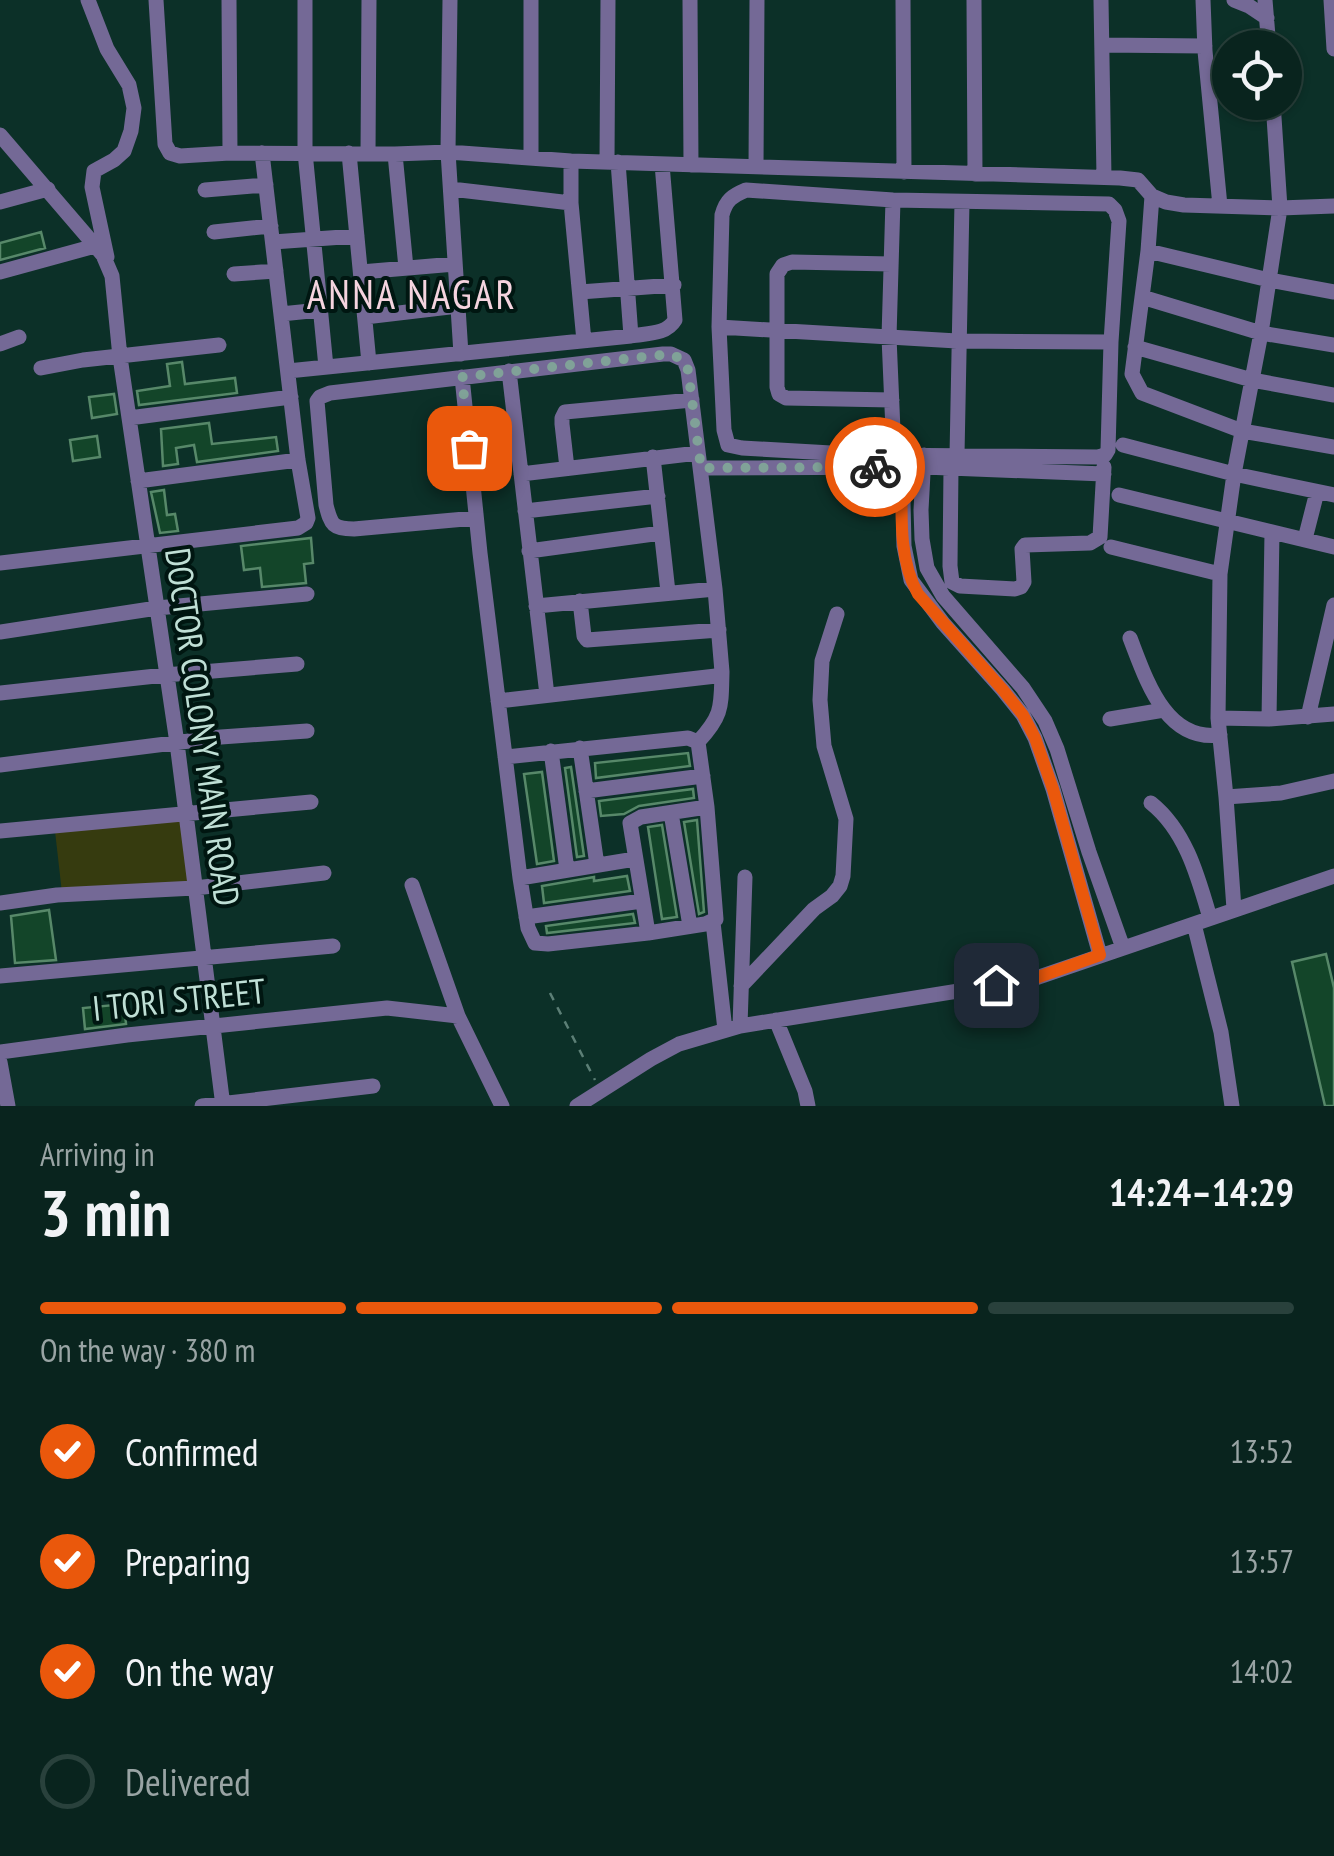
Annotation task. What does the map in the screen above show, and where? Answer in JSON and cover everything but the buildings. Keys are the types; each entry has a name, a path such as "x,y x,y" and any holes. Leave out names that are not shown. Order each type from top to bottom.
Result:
{"street":[{"name":"DOCTOR COLONY MAIN ROAD","path":"88,0 107,48 129,85 134,108 124,150 94,171 92,187 109,265 223,1105"},
{"path":"156,0 165,144 170,153 180,156 448,152 571,161 1104,178 1138,180 1152,196 1184,205 1334,206"},
{"path":"229,0 230,153"},
{"path":"305,0 304,152 326,367"},
{"path":"368,154 369,0"},
{"path":"450,0 448,152 461,354"},
{"path":"531,0 531,158"},
{"path":"608,0 613,162 631,336"},
{"path":"690,0 692,165"},
{"path":"756,167 757,0"},
{"path":"903,0 904,172"},
{"path":"974,0 975,174"},
{"path":"1102,0 1104,178"},
{"path":"1203,0 1220,206"},
{"path":"1234,0 1267,18"},
{"path":"1265,0 1268,30"},
{"path":"1331,0 1334,49"},
{"path":"1102,46 1205,46"},
{"path":"1234,909 1219,726 1220,574 1280,208 1273,120"},
{"path":"0,135 109,265"},
{"path":"0,563 303,526 308,518 262,153"},
{"path":"350,153 369,363"},
{"path":"395,154 406,268"},
{"path":"571,161 584,341"},
{"path":"288,371 664,331 674,324 674,285 662,164"},
{"path":"205,190 266,185"},
{"path":"0,202 48,189"},
{"path":"451,189 572,204"},
{"path":"962,202 958,341 954,461 950,566 952,582 960,586 1015,589 1024,582 1025,545 1090,543 1100,538 1108,442 1118,221 1113,207 1103,202 893,200 746,190 734,195 725,203 722,215 720,326 728,445 924,461 954,461 1105,456"},
{"path":"1152,196 1132,374 1142,394 1242,431 1334,447"},
{"path":"893,200 888,338 904,546 911,580 942,624 1023,715 1035,738 1100,955"},
{"path":"214,232 314,240 357,236"},
{"path":"0,272 95,246"},
{"path":"1148,252 1334,292"},
{"path":"360,272 456,264"},
{"path":"891,264 782,265 777,274 777,387 782,396 892,400"},
{"path":"234,274 276,271"},
{"path":"580,292 674,285"},
{"path":"1142,298 1261,333 1334,345"},
{"path":"365,316 458,306"},
{"path":"281,314 320,310"},
{"path":"720,326 958,341 1111,342"},
{"path":"0,344 20,337"},
{"path":"41,368 219,345"},
{"path":"1135,347 1252,380 1334,395"},
{"path":"462,377 498,701 530,936 541,944 713,922 718,915 698,742 719,713 720,630 686,364 670,354 509,371 330,393 320,397 316,408 326,505 329,519 336,527 354,529 476,518"},
{"path":"509,371 547,696"},
{"path":"129,418 291,398"},
{"path":"568,468 562,424 566,412 692,400"},
{"path":"1123,445 1326,493 1305,539"},
{"path":"522,474 654,457 900,458"},
{"path":"654,457 668,592"},
{"path":"138,481 298,460"},
{"path":"924,461 921,510 927,568 942,596 1023,688 1045,721 1122,948"},
{"path":"954,461 1104,474"},
{"path":"525,511 658,496"},
{"path":"1119,496 1334,547"},
{"path":"1268,719 1272,532"},
{"path":"529,551 662,534"},
{"path":"1111,547 1220,574"},
{"path":"536,606 715,588"},
{"path":"0,632 157,608 307,594"},
{"path":"580,601 586,640 720,630"},
{"path":"1308,717 1334,605"},
{"path":"741,986 832,896 843,876 846,820 824,746 820,700 822,661 837,614"},
{"path":"1130,638 1154,698 1176,722 1199,736 1219,726 1334,714"},
{"path":"0,693 296,664"},
{"path":"498,701 716,676 722,672"},
{"path":"1110,719 1164,710"},
{"path":"0,766 307,730"},
{"path":"505,757 688,738 698,742"},
{"path":"580,748 597,865"},
{"path":"551,751 567,870"},
{"path":"586,791 703,776"},
{"path":"1226,797 1282,794 1334,781"},
{"path":"0,832 312,802"},
{"path":"1151,803 1162,812 1189,855 1232,1106"},
{"path":"648,933 632,820 707,807"},
{"path":"671,812 690,926"},
{"path":"520,878 635,859"},
{"path":"0,903 324,874"},
{"path":"577,1106 679,1044 732,1028 1033,979 1334,876"},
{"path":"732,1028 741,986 745,877"},
{"path":"412,885 458,1016 502,1106"},
{"path":"526,916 642,901"},
{"path":"713,922 732,1028"},
{"path":"0,976 334,946"},
{"name":"I TORI STREET","path":"0,1052 387,1008 458,1016"},
{"path":"776,1020 808,1106"},
{"path":"0,1062 8,1106"},
{"path":"202,1106 374,1086"}],"path":[{"path":"550,993 601,1092"}],"green space":[{"path":"182,821 189,882 62,893 55,831"}],"way so far":[{"path":"469,448 462,377 670,354 684,360 688,370 701,468 875,467"}],"district":[{"name":"ANNA NAGAR","path":"412,295"}],"route":[{"path":"875,467 902,467 906,564 918,594 1003,690 1035,738 1100,955 1033,979 996,985"}]}
